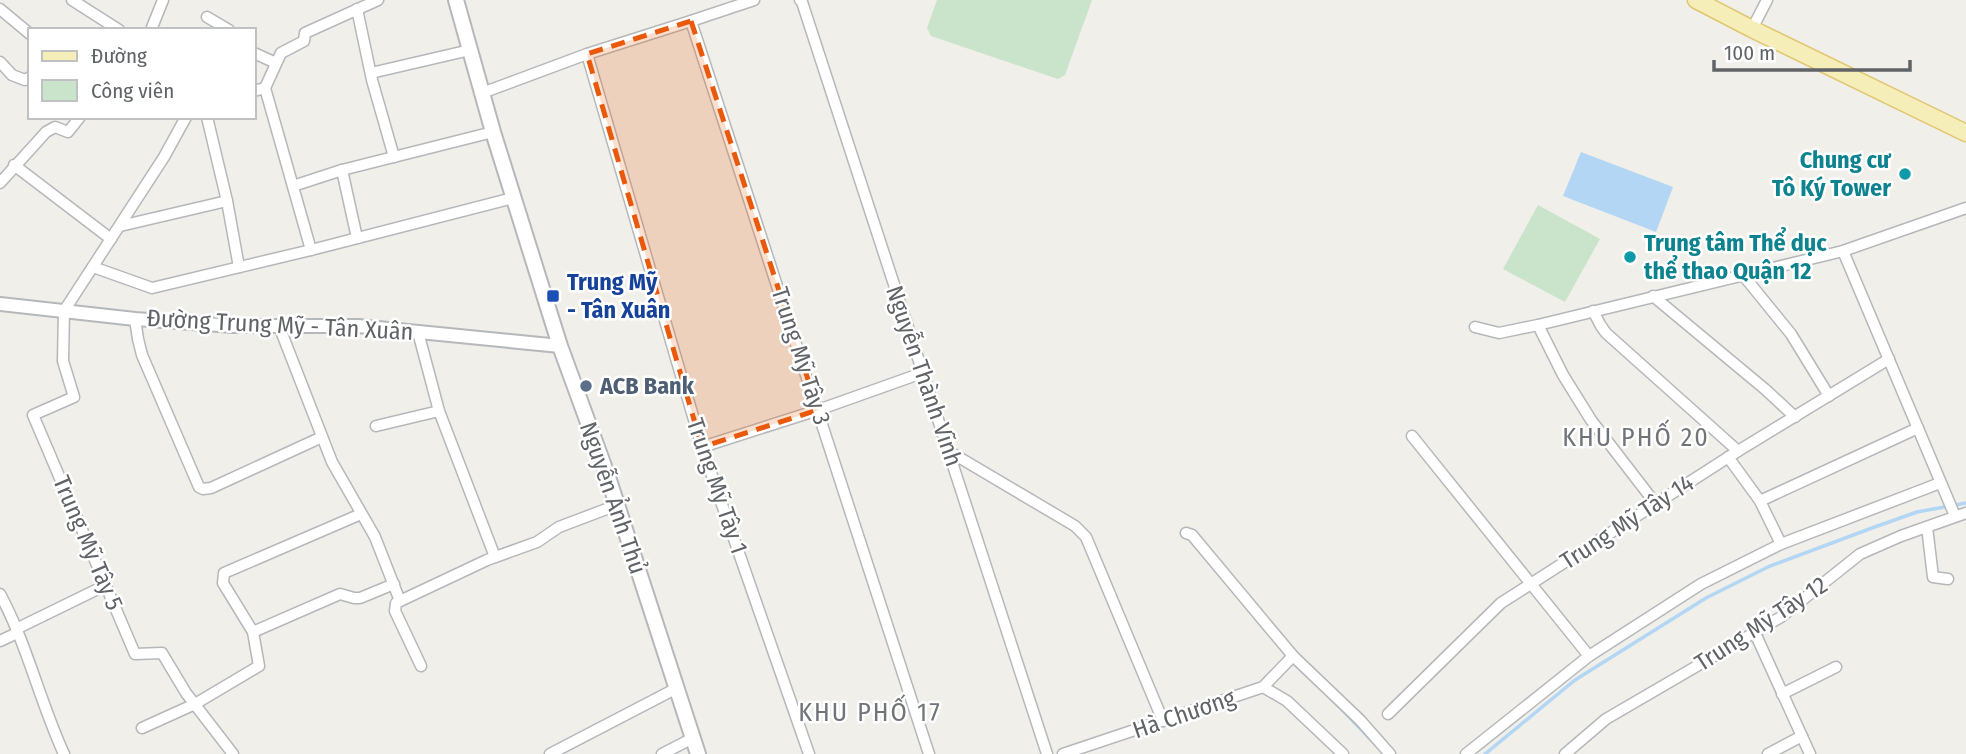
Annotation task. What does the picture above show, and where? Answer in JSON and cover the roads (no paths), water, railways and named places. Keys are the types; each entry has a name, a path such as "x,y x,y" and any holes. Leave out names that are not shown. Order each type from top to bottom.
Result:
{"main road":[{"name":"Nguyễn Ảnh Thủ","path":"456,0 493,132 559,346 617,505 698,754"},
{"path":"1696,0 1966,133"}],"street":[{"path":"72,0 115,28"},
{"path":"152,28 163,0"},
{"path":"311,250 265,88 281,52 304,41 305,33 378,0"},
{"path":"708,0 712,13"},
{"path":"482,93 587,54 754,0"},
{"name":"Nguyễn Thành Vĩnh","path":"800,0 1047,754"},
{"path":"1752,29 1767,0"},
{"path":"0,9 28,32"},
{"path":"357,9 394,157"},
{"path":"207,18 225,28"},
{"name":"Trung Mỹ Tây 3","path":"691,21 929,754"},
{"path":"371,73 470,50"},
{"path":"256,54 276,63"},
{"name":"Trung Mỹ Tây 1","path":"587,54 702,447 810,754"},
{"path":"0,62 12,75 25,80 28,78"},
{"path":"256,90 265,88"},
{"path":"0,183 51,128 68,132 78,119"},
{"path":"64,311 164,157 185,119"},
{"path":"207,119 239,267"},
{"path":"293,186 342,170 493,132"},
{"path":"14,165 111,239"},
{"path":"342,170 357,238"},
{"path":"93,267 152,288 513,198"},
{"path":"120,226 227,201"},
{"path":"1475,327 1499,334 1538,326 1843,251 1966,208"},
{"path":"1843,251 1954,514"},
{"path":"1743,275 1791,334 1829,396"},
{"path":"1654,296 1795,417"},
{"name":"Đường Trung Mỹ - Tân Xuân","path":"0,304 135,319 233,326 358,326 559,346"},
{"name":"Trung Mỹ Tây 5","path":"64,311 63,361 74,397 33,415 135,654 162,653 186,693 233,754"},
{"path":"1593,311 1606,332 1733,454 1781,544"},
{"path":"135,319 142,355 199,487 211,488 322,437"},
{"path":"279,326 332,462 375,537 400,601"},
{"path":"1538,326 1591,421 1655,503"},
{"path":"418,332 439,411 495,557"},
{"name":"Trung Mỹ Tây 14","path":"1388,714 1501,604 1530,583 1889,359"},
{"path":"702,447 922,373"},
{"path":"376,426 439,411"},
{"path":"1760,501 1917,428"},
{"path":"1412,436 1589,656"},
{"path":"950,452 1076,526 1086,537 1163,721"},
{"path":"1466,754 1589,656 1701,584 1781,544 1940,482"},
{"path":"421,666 395,611 396,603 495,557 532,544 555,529 617,505"},
{"name":"Trung Mỹ Tây 12","path":"1566,754 1606,719 1781,617 1860,554 1954,514 1966,513"},
{"path":"142,727 195,704 259,666 253,632 223,583 224,573 361,514"},
{"path":"1927,527 1933,577 1948,579"},
{"path":"1186,533 1192,535 1293,656 1360,720 1390,754"},
{"path":"253,632 340,594 360,598 394,584"},
{"path":"0,641 106,585"},
{"path":"0,594 10,612 49,723 64,754"},
{"path":"1755,633 1810,754"},
{"name":"Hà Chương","path":"1063,754 1263,687 1293,656"},
{"path":"1782,694 1836,667"},
{"path":"1263,687 1287,701 1343,754"},
{"path":"550,754 677,688"},
{"path":"1768,754 1802,736"},
{"path":"662,754 693,738"}],"water":[{"path":"1581,152 1673,187 1656,232 1563,196"}],"waterway":[{"path":"1485,754 1575,680 1706,598 1770,566 1872,528 1917,512 1966,503"},
{"path":"1242,602 1273,639"},
{"path":"1330,697 1376,745"}],"place":[{"name":"Chung cư Tô Ký Tower","path":"1905,174"},
{"name":"Trung tâm Thể dục thể thao Quận 12","path":"1630,257"},
{"name":"Trung Mỹ - Tân Xuân","path":"553,296"},
{"name":"ACB Bank","path":"586,386"}],"district":[{"name":"KHU PHỐ 20","path":"1636,437"},
{"name":"KHU PHỐ 17","path":"870,712"}]}
